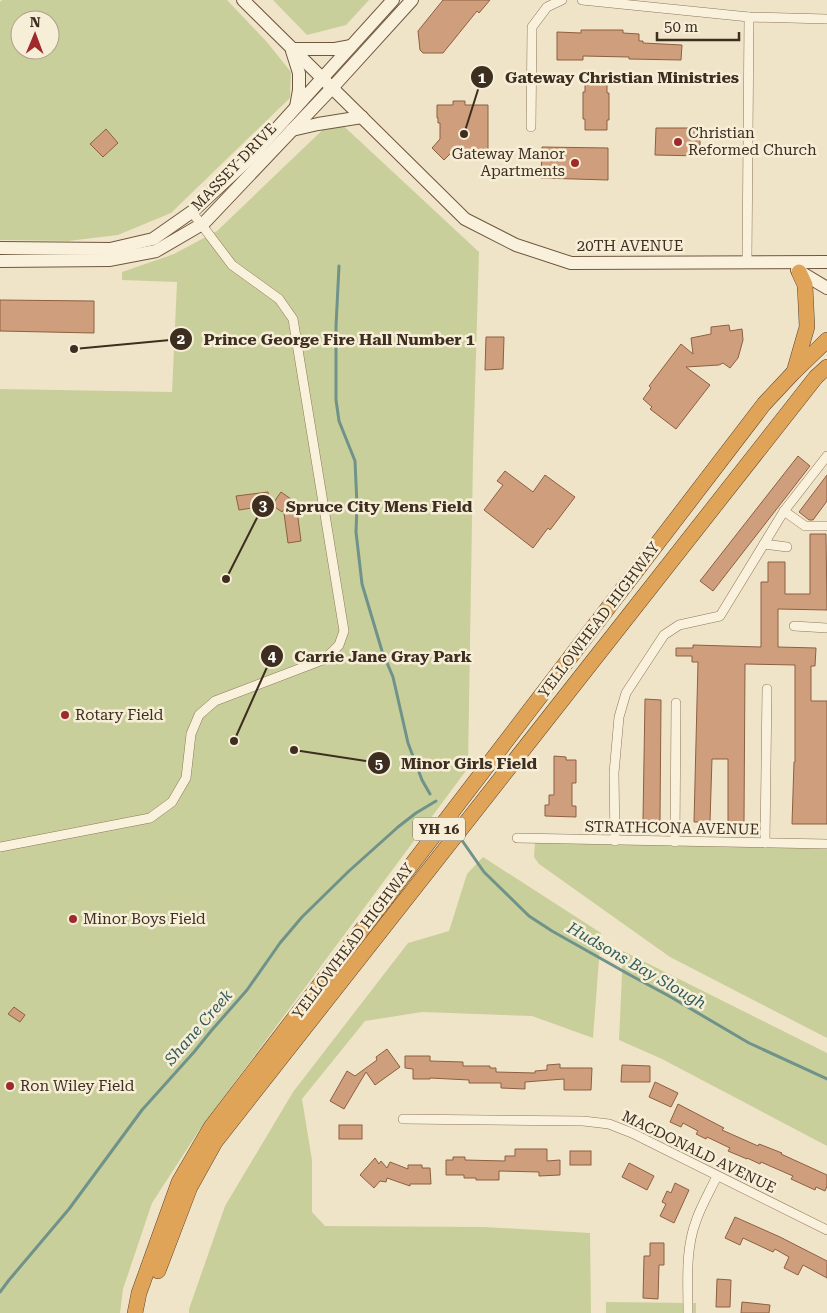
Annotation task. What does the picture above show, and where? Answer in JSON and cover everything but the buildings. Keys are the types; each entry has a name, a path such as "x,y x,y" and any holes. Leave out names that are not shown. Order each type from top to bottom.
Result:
{"highway":[{"path":"793,373 807,327 805,285 799,272"},
{"name":"YELLOWHEAD HIGHWAY","path":"135,1313 139,1293 179,1182 211,1127 764,404 827,340"},
{"name":"YELLOWHEAD HIGHWAY","path":"146,1313 148,1298 190,1187 215,1142 816,377 827,368"}],"street":[{"name":"20TH AVENUE","path":"242,0 465,219 516,245 571,263 827,262"},
{"name":"MASSEY DRIVE","path":"0,261 20,255 110,249 152,239 192,212 250,157 393,0"},
{"name":"MASSEY DRIVE","path":"0,248 20,255 109,260 156,251 202,224 332,88 412,0"},
{"path":"531,127 532,27 547,7 562,0"},
{"path":"582,0 625,2 750,17 827,19"},
{"path":"747,261 750,17"},
{"path":"296,107 299,74 292,49 335,49 351,46"},
{"path":"292,130 362,117"},
{"path":"0,847 150,818 172,802 186,778 191,734 199,715 216,702 325,659 339,645 344,631 293,319 279,299 232,265 192,212"},
{"name":"20TH AVENUE","path":"781,262 827,288"},
{"path":"615,841 614,772 619,717 626,693 664,635 680,625 720,616 784,512 827,456"},
{"path":"784,512 805,526 827,526"},
{"path":"764,544 787,547"},
{"path":"794,626 827,628"},
{"path":"765,843 768,689"},
{"path":"675,842 676,704"},
{"name":"STRATHCONA AVENUE","path":"517,838 827,844"},
{"name":"MACDONALD AVENUE","path":"403,1119 583,1121 609,1124 632,1133 827,1230"},
{"path":"688,1313 690,1241 696,1220 717,1176"}],"green space":[{"path":"2,0 227,0 266,41 291,72 290,98 171,213 118,235 68,241 0,240 0,2"},
{"path":"273,0 369,0 346,25 307,35"},
{"path":"335,118 479,252 473,459 468,768 200,1129 152,1203 123,1289 120,1313 0,1313 0,389 172,392 177,282 122,280 122,272 174,254 217,231"},
{"path":"535,842 827,844 827,1038 670,957 539,864 534,857"},
{"path":"483,857 601,933 593,1038 532,1016 422,1012 365,1021 302,1099 312,1160 312,1212 325,1226 485,1227 590,1233 591,1313 189,1313 225,1206 293,1092 408,943 449,931 467,874"},
{"path":"623,951 827,1053 827,1146 662,1059 619,1040"},
{"path":"606,1302 696,1303 696,1313 606,1313"}],"waterway":[{"name":"Hudsons Bay Slough","path":"339,266 336,326 336,400 339,421 355,461 356,532 362,584 382,651 393,677 408,743 422,780 430,794"},
{"name":"Shane Creek","path":"0,1292 69,1209 142,1110 247,990 280,943 302,917 398,827 436,801"},
{"name":"Hudsons Bay Slough","path":"461,839 484,872 529,916 749,1043 827,1079"}],"place":[{"name":"Gateway Christian Ministries","path":"464,134"},
{"name":"Christian Reformed Church","path":"678,142"},
{"name":"Gateway Manor Apartments","path":"575,163"},
{"name":"Prince George Fire Hall Number 1","path":"74,349"},
{"name":"Spruce City Mens Field","path":"226,579"},
{"name":"Rotary Field","path":"65,715"},
{"name":"Carrie Jane Gray Park","path":"234,741"},
{"name":"Minor Girls Field","path":"294,750"},
{"name":"Minor Boys Field","path":"73,919"},
{"name":"Ron Wiley Field","path":"10,1086"}]}
